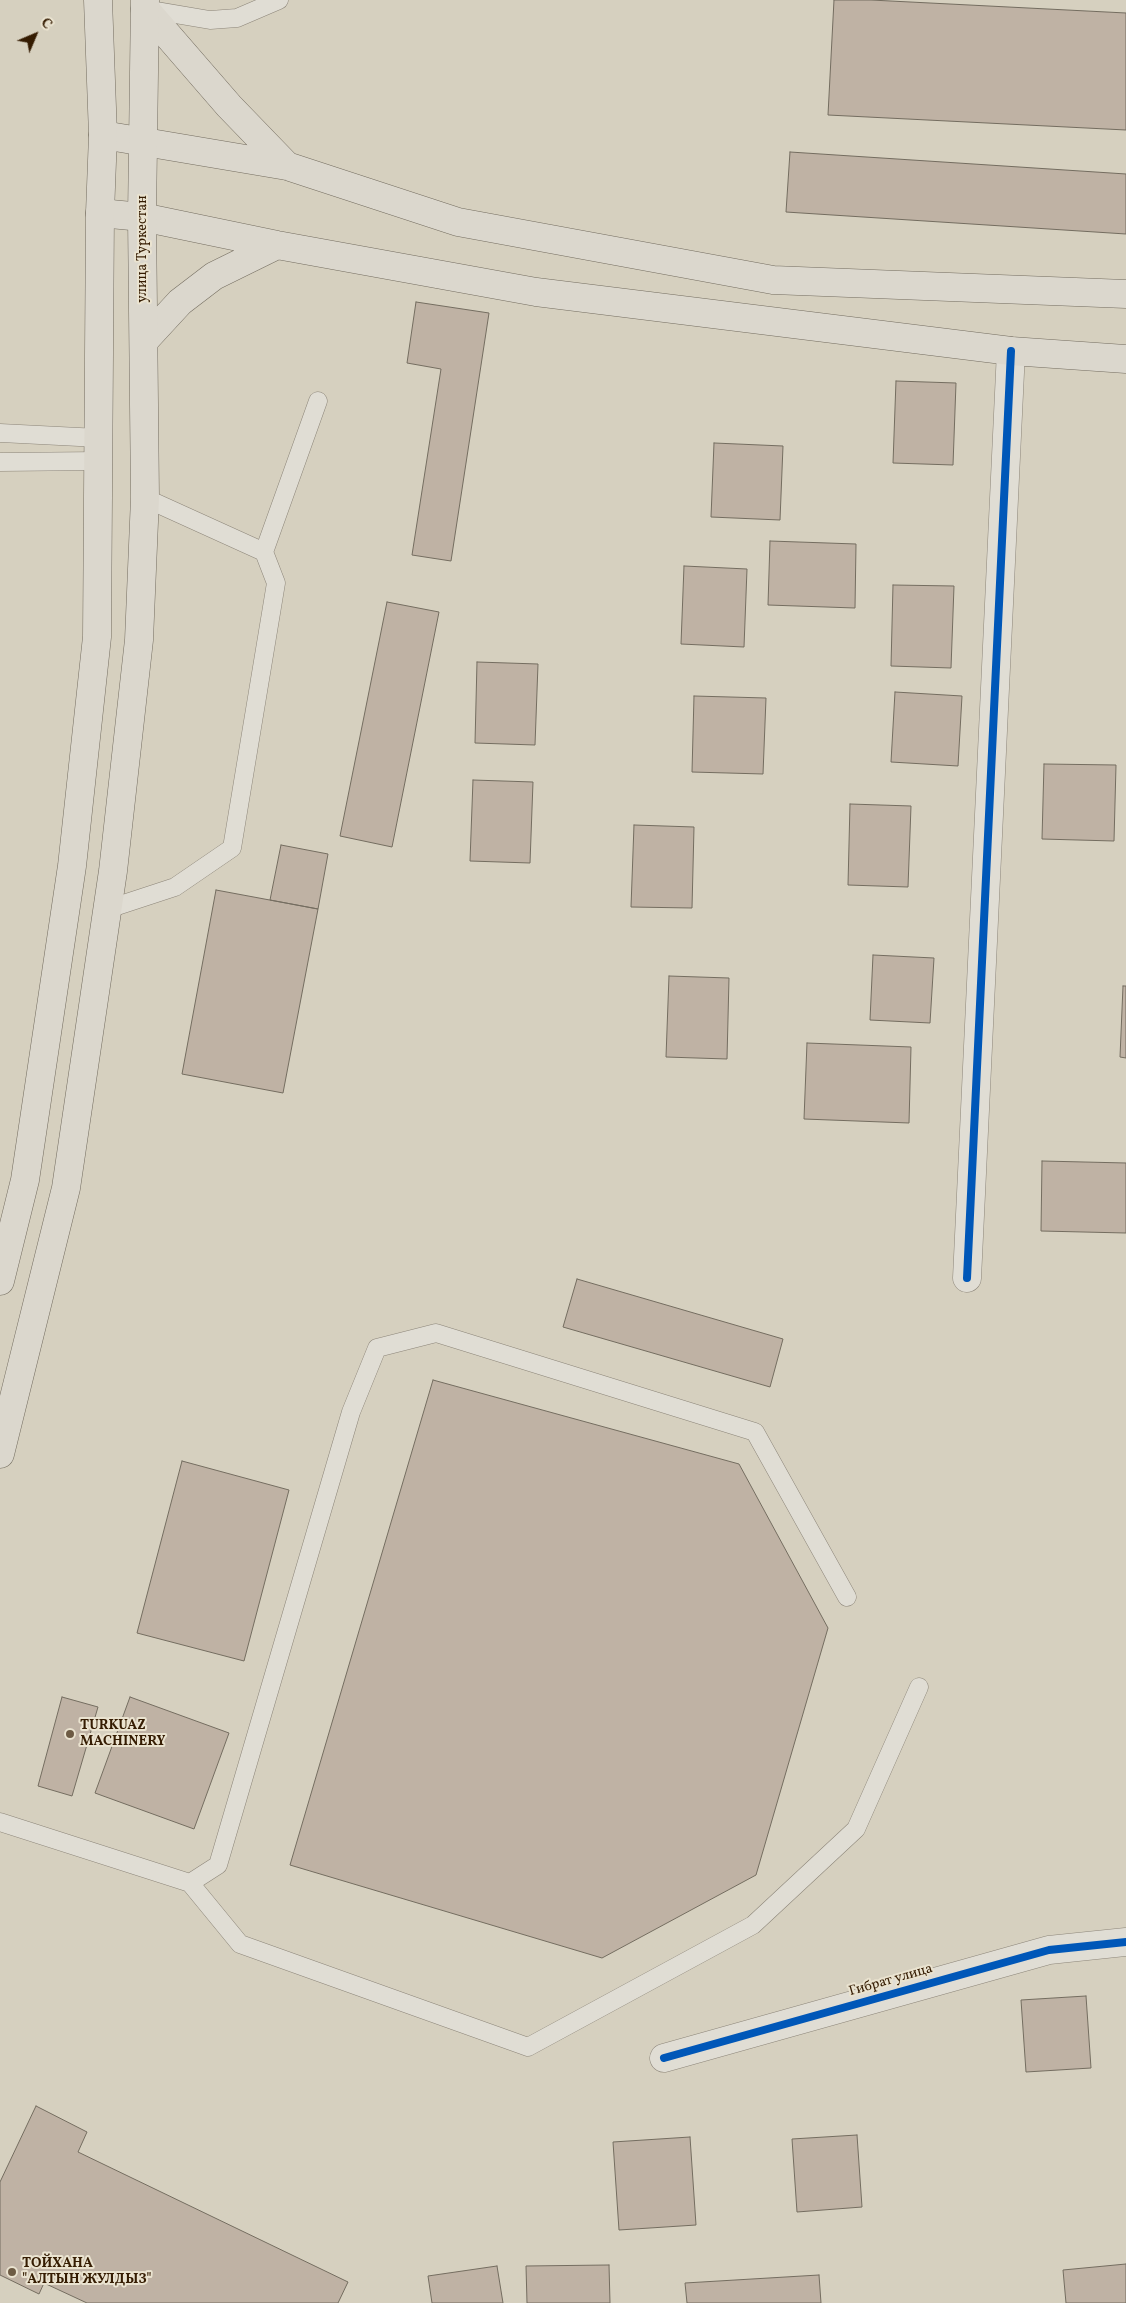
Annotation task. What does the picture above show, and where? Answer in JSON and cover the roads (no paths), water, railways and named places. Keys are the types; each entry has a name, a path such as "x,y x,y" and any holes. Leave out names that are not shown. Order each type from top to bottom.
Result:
{"main road":[{"path":"0,1280 25,1180 72,866 97,637 100,213 103,134 98,0"},
{"path":"145,4 229,106 287,166"},
{"name":"улица Туркестан","path":"0,1454 66,1188 108,909 139,640 145,498 142,217 145,4"},
{"path":"103,134 287,166 458,222 773,280 1126,294"},
{"path":"100,213 142,217 277,245 536,292 1011,351 1126,358"},
{"path":"144,340 180,302 207,281 277,245"}],"street":[{"path":"967,1278 1011,351"},
{"name":"Гибрат улица","path":"664,2058 1049,1950 1126,1942"}],"lane":[{"path":"145,4 210,20 237,18 279,0"},
{"path":"108,909 176,887 232,848 276,583 264,552 318,402"},
{"path":"0,433 99,449"},
{"path":"0,462 99,449"},
{"path":"145,498 264,552"},
{"path":"190,1883 218,1865 351,1412 377,1348 436,1334 755,1432 847,1597"},
{"path":"0,1822 190,1883 240,1944 528,2048 753,1925 856,1829 919,1687"}],"place":[{"name":"TURKUAZ MACHINERY","path":"70,1734"},
{"name":"ТОЙХАНА \"АЛТЫН ЖУЛДЫЗ\"","path":"12,2272"}]}
